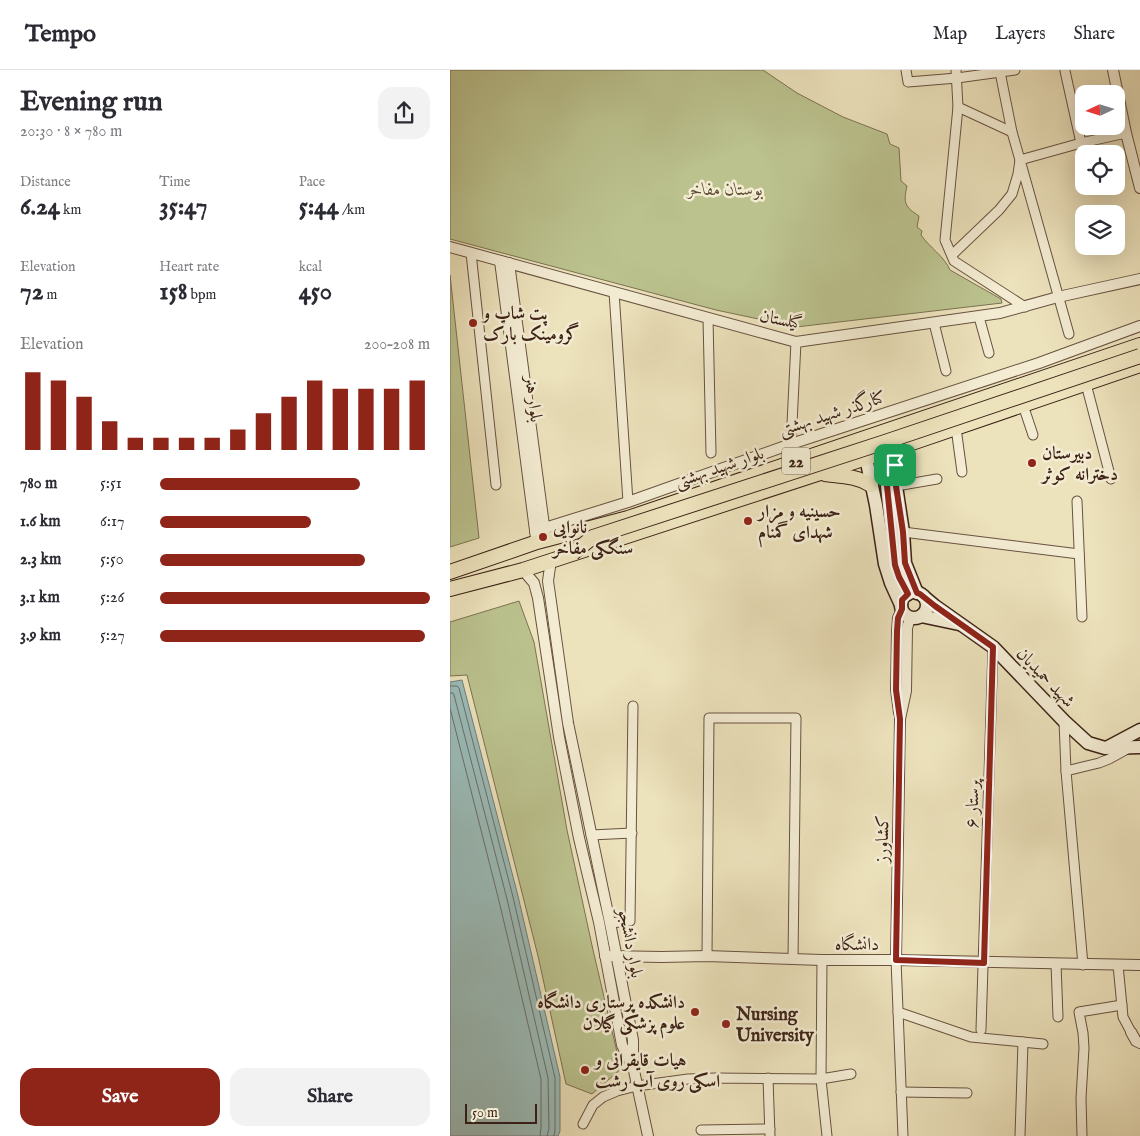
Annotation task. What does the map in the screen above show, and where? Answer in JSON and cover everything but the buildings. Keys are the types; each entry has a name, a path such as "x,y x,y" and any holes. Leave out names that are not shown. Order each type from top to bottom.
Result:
{"highway":[{"name":"بلوار شهید بهشتی","path":"450,572 540,535 628,518 1140,345"},
{"path":"574,553 593,537 1140,356"},
{"name":"بلوار شهید بهشتی","path":"471,584 522,570 900,447 1140,365"},
{"path":"1066,371 1057,380 1059,388 1079,386"},
{"path":"1038,380 1048,382 1050,385 1049,391 1043,398"},
{"path":"861,440 866,458"},
{"path":"817,474 860,479 871,485"},
{"path":"450,590 471,584"},
{"name":"22","path":"450,595 471,584"}],"main road":[{"name":"شهید حمیدیان","path":"900,447 895,465 896,486 912,604"},
{"name":"شهید حمیدیان","path":"866,458 885,564 891,583 912,604 964,625"},
{"path":"895,465 886,472 886,476 895,565 912,604"},
{"name":"شهید حمیدیان","path":"912,604 935,606 964,625 993,647 1064,721 1088,743 1105,748"},
{"path":"1105,748 1140,730"},
{"path":"1105,748 1134,747"}],"street":[{"path":"906,70 908,82 957,74 1015,70"},
{"path":"1113,70 1140,188"},
{"path":"1065,71 1081,143"},
{"path":"1000,72 1012,132 1069,334"},
{"path":"957,74 958,107 945,240 954,261 1025,306"},
{"path":"958,107 1012,132"},
{"path":"1020,160 1126,133"},
{"path":"952,255 999,210 1012,194 1020,160"},
{"name":"گیلستان","path":"450,247 796,342 979,317 1140,279"},
{"path":"471,253 496,485"},
{"name":"بلوار هنر","path":"505,262 540,535"},
{"path":"614,292 628,502"},
{"path":"979,317 989,353"},
{"path":"708,318 711,452"},
{"path":"934,323 946,371"},
{"name":"کنارگذر شهید بهشتی","path":"540,535 791,444 1077,349 1140,326"},
{"path":"791,444 796,342"},
{"path":"1077,349 1083,365"},
{"path":"1079,386 1111,479"},
{"path":"1022,405 1033,436"},
{"path":"956,428 962,472"},
{"path":"896,486 937,479"},
{"path":"1077,500 1082,617"},
{"path":"903,532 1079,554"},
{"name":"بلوار دانشجو","path":"551,560 548,581 565,736 579,838 599,922 622,1045 633,1066"},
{"name":"بلوار دانشجو","path":"522,570 534,583 538,598 565,736 591,835 617,956 633,1040 633,1066"},
{"path":"538,598 538,594 544,591 550,594"},
{"name":"کشاورز","path":"896,960 900,719 896,690 897,631 898,618 912,604"},
{"name":"پرستار ۶","path":"981,1030 993,647"},
{"path":"610,922 630,920 632,706"},
{"path":"707,956 709,718 796,718 793,959"},
{"path":"1064,721 1066,771 1083,964"},
{"path":"1066,771 1109,759 1134,747"},
{"path":"579,838 591,835 632,833"},
{"name":"دانشگاه","path":"605,956 707,956 1140,966"},
{"path":"822,960 821,1079 827,1136"},
{"path":"896,960 903,1136"},
{"path":"1056,964 1058,1017"},
{"path":"1118,965 1123,1017 1136,1041 1140,1043"},
{"path":"1082,1136 1081,1098 1084,1033 1079,1012 1122,1006"},
{"path":"898,1012 971,1037 1043,1044"},
{"path":"1020,1136 1023,1042"},
{"path":"633,1066 648,1136"},
{"path":"583,1124 593,1104 617,1091 637,1086 688,1079 821,1079 851,1074"},
{"path":"701,1130 770,1132 768,1078"},
{"path":"901,1092 967,1092"}],"green space":[{"name":"بوستان مفاخر","path":"450,70 763,70 797,93 843,117 887,134 890,144 899,148 901,181 907,186 905,201 908,207 919,216 917,227 922,231 921,235 944,260 950,270 1001,299 1002,303 796,327 716,310 450,239"},
{"path":"450,275 479,538 450,547"},
{"path":"519,601 534,642 567,830 621,1069 592,1094 566,1084 538,956 467,675 450,676 450,622"}],"water":[{"path":"462,680 518,896 560,1077 560,1131 558,1136 450,1136 450,682"}],"place":[{"name":"پت شاپ و گرومینک بارک","path":"473,323"},
{"name":"دبیرستان دخترانه کوثر","path":"1032,463"},
{"name":"حسینیه و مزار شهدای گمنام","path":"748,521"},
{"name":"نانوایی سنگکی مفاخر","path":"543,537"},
{"name":"دانشکده پرستاری دانشگاه علوم پزشکی گیلان","path":"695,1012"},
{"name":"Nursing University","path":"726,1024"},
{"name":"هیات قایقرانی و اسکی روی آب رشت","path":"585,1070"}],"route":[{"path":"895,465 905,563 917,593 993,647 984,963 896,960 900,719 896,690 897,631 902,600 908,594 895,565 886,476 886,472 895,465"}]}
